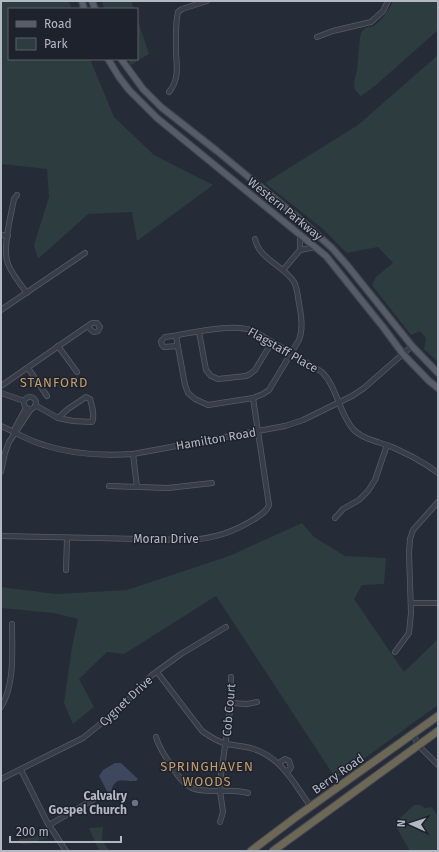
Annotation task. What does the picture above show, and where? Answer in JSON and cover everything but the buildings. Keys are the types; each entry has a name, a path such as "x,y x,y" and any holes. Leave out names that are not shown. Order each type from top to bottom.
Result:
{"highway":[{"name":"Berry Road","path":"251,851 311,806 438,716"},
{"name":"Berry Road","path":"273,851 438,731"}],"main road":[{"name":"Western Parkway","path":"109,60 119,78 157,118 206,157 248,194 326,256 403,354 429,381 438,388"},
{"name":"Western Parkway","path":"122,60 143,89 156,102 303,222 332,248 348,265 412,346 438,373"},
{"path":"206,157 213,148"}],"street":[{"path":"169,92 174,83 177,70 176,52 178,12 182,9 207,1"},
{"path":"317,37 333,30 371,22 383,11 388,1"},
{"path":"17,195 14,199 6,253 7,262 11,270 27,293"},
{"path":"1,235 8,236"},
{"path":"300,235 300,250"},
{"path":"176,336 184,385 188,393 195,399 208,405 253,398 269,390 302,334 302,326 296,287 294,283 283,270 260,251 256,246 254,239"},
{"path":"283,270 300,250 316,248"},
{"path":"1,310 86,253"},
{"path":"1,386 88,326"},
{"name":"Flagstaff Place","path":"178,346 164,347 161,343 163,338 230,327 240,327 254,331 322,372 328,379 353,429 360,435 387,445 425,463 438,473"},
{"path":"199,332 206,370 211,376 218,379 246,376 250,374 255,370 272,342"},
{"path":"58,346 77,372"},
{"name":"Hamilton Road","path":"1,426 38,443 60,449 112,455 133,454 285,426 302,420 352,396 364,388 412,346"},
{"path":"28,368 47,396"},
{"path":"1,393 24,401 24,405 58,418 90,423 94,420 90,399 82,399 58,418"},
{"path":"1,472 6,447 35,401 32,398 28,398 24,401"},
{"path":"253,398 259,431"},
{"name":"Moran Drive","path":"1,536 197,540 230,532 249,523 264,512 269,504 259,431"},
{"path":"335,518 343,510 359,500 368,491 375,480 387,445"},
{"path":"133,454 137,487"},
{"path":"109,486 170,488 212,483"},
{"path":"395,652 409,633 411,603 409,553 410,539 414,530 438,502"},
{"path":"66,570 67,538"},
{"path":"411,603 437,603"},
{"path":"1,707 10,687 12,624"},
{"name":"Cygnet Drive","path":"1,779 83,738 119,709 146,680 180,654 226,627"},
{"path":"157,672 202,731 210,737 226,744 255,749 279,763 311,806"},
{"name":"Cob Court","path":"220,822 223,812 220,791 231,703 231,677"},
{"path":"231,703 247,704 257,702"},
{"path":"413,734 418,745 438,765"},
{"path":"156,737 158,746 183,782 192,788 220,791 235,790 248,793"},
{"path":"279,763 285,759 290,761 289,770 286,771"},
{"path":"21,770 49,825 66,851"},
{"path":"49,825 98,797"}],"green space":[{"path":"1,1 69,1 72,8 8,8 8,60 90,60 114,117 154,155 213,185 137,241 132,212 88,214 38,259 34,245 49,197 47,169 1,164"},
{"path":"102,1 131,1 134,8 104,8"},
{"path":"392,1 438,1 438,30 376,85 361,96 355,90 354,82 357,70 360,37 362,31 366,28 374,26 382,19 392,4"},
{"path":"138,21 149,54 131,65 128,60 138,60"},
{"path":"438,55 438,362 424,349 426,338 420,331 411,335 372,285 376,277 393,263 378,247 347,253 323,229 265,183 358,125"},
{"path":"302,523 314,537 345,556 386,558 384,584 362,585 354,599 404,672 438,639 438,705 336,779 216,596 124,654 107,652 79,679 94,707 73,724 64,703 72,647 78,619 54,613 1,608 1,587 56,594 127,590 229,556"},
{"path":"414,805 420,805 425,808 432,807 438,817 438,851 410,851 395,825 397,821"},
{"path":"103,827 102,840 109,851 99,851 89,828"},
{"path":"42,832 46,832 48,834 48,838 27,844 18,843 19,839 35,837"}],"water":[{"path":"115,763 121,763 138,779 136,781 117,781 111,792 108,793 99,776 103,770"}],"place":[{"name":"Calvalry Gospel Church","path":"135,803"}],"district":[{"name":"STANFORD","path":"54,382"},
{"name":"SPRINGHAVEN WOODS","path":"207,774"}]}
